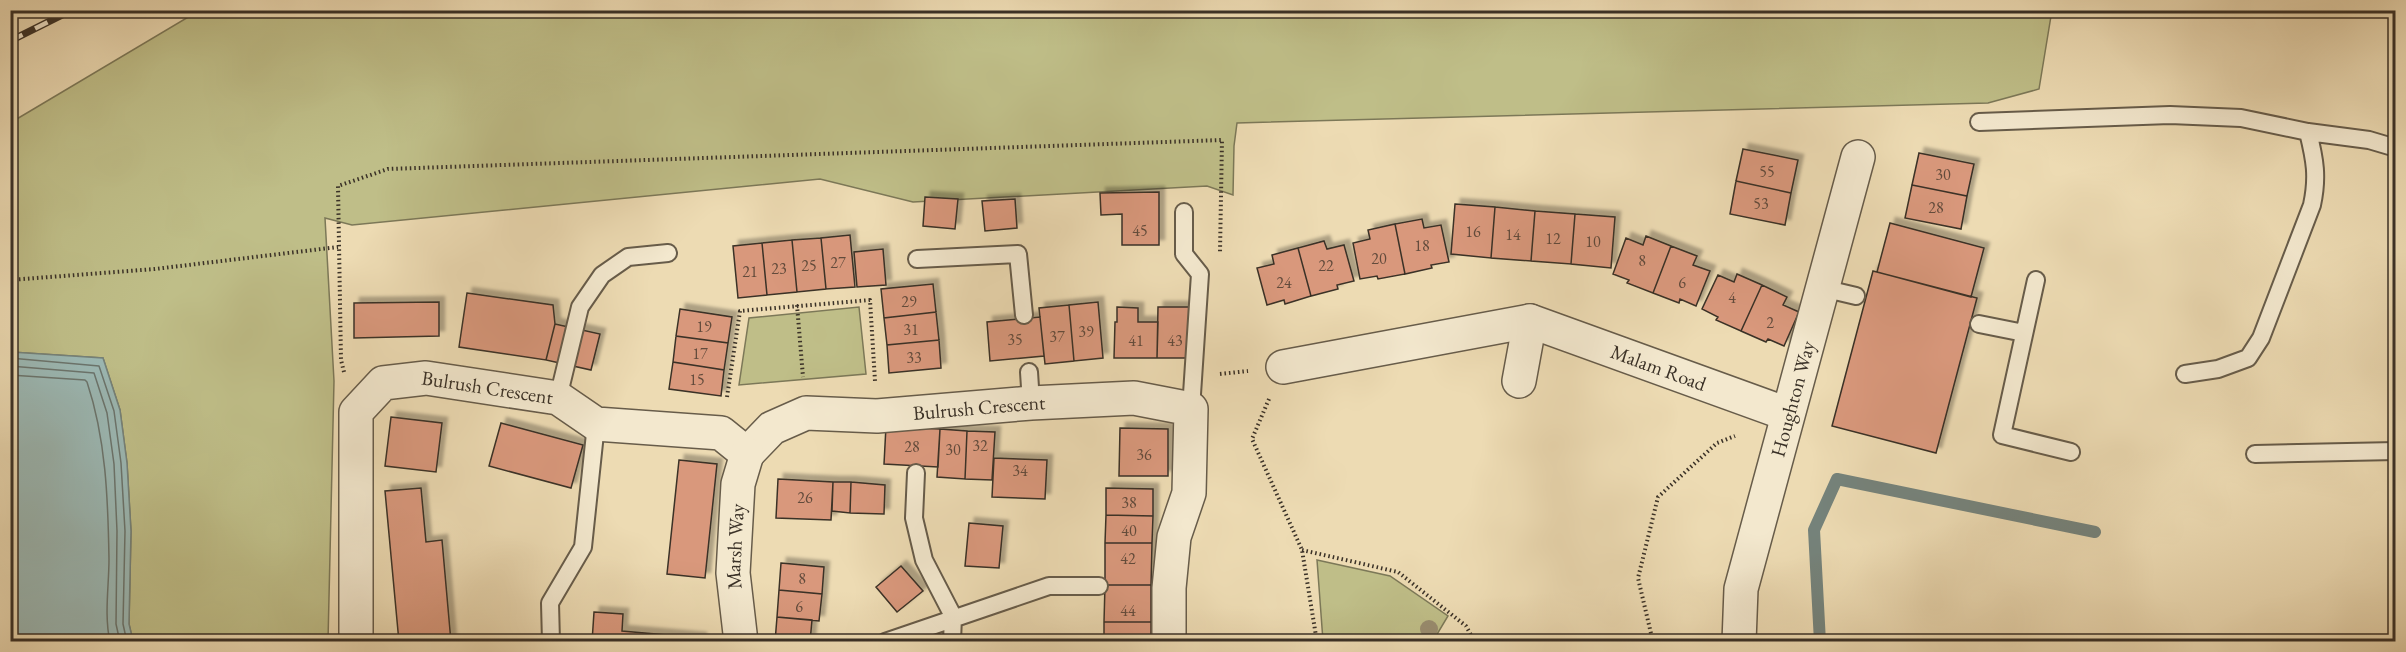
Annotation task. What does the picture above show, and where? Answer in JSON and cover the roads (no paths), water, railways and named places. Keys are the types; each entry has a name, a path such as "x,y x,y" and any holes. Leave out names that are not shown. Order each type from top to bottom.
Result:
{"street":[{"name":"Houghton Way","path":"1739,642 1741,589 1858,157"},
{"path":"1283,367 1530,321 1519,381"},
{"name":"Malam Road","path":"1530,321 1787,414"},
{"name":"Bulrush Crescent","path":"356,642 356,412 383,383 426,378 558,398 596,424"},
{"name":"Bulrush Crescent","path":"747,454 772,428 806,413 920,419 1030,388 1134,398 1191,409"},
{"path":"1169,642 1163,588 1174,537 1189,493 1191,409"},
{"path":"596,424 721,433 747,454"},
{"name":"Marsh Way","path":"741,642 733,573 738,484 747,454"}],"lane":[{"path":"1979,122 2170,115 2241,118 2308,132 2369,140 2396,148"},
{"path":"2185,374 2218,369 2248,358 2261,339 2312,205 2317,182 2315,159 2308,132"},
{"path":"1184,212 1184,254 1200,274 1191,409"},
{"path":"558,398 580,307 602,275 628,257 668,253"},
{"path":"917,259 1018,254 1024,315"},
{"path":"2036,280 2002,435 2071,452"},
{"path":"1822,288 1856,296"},
{"path":"1980,324 2024,333"},
{"path":"551,642 550,603 583,547 596,424"},
{"path":"2255,454 2396,451"},
{"path":"916,473 914,519 924,560 953,616 952,642"},
{"path":"885,642 953,616 1049,586 1099,586"}],"water":[{"path":"11,352 103,358 120,410 127,463 131,531 129,624 133,641 11,641"}],"waterway":[{"path":"1820,642 1814,530 1837,479 2095,532"}],"railway":[{"path":"10,16 22,10"},
{"path":"10,41 72,10"}]}
